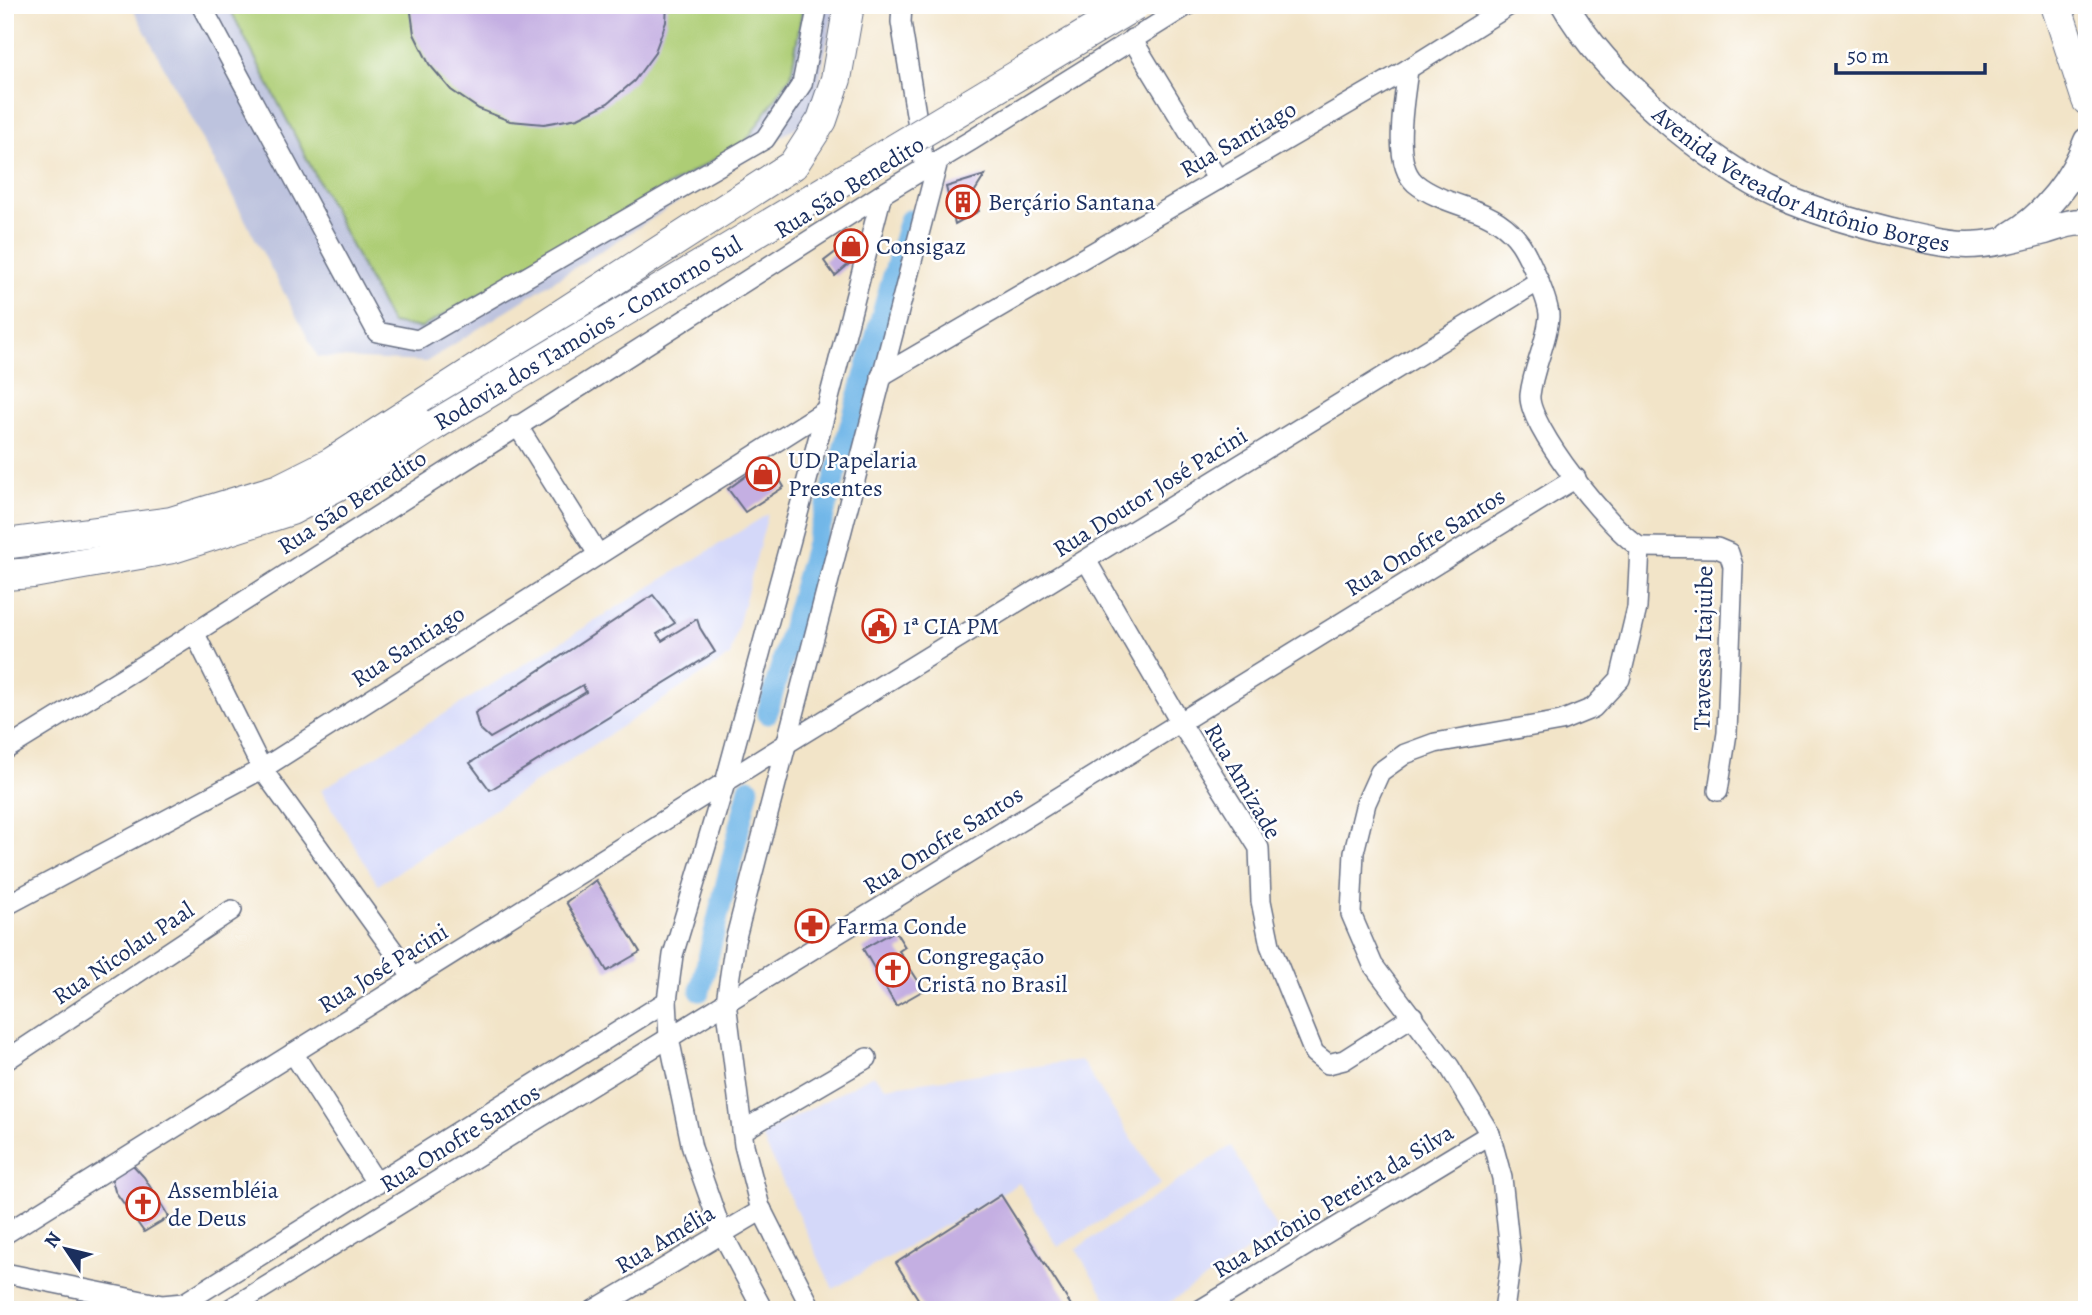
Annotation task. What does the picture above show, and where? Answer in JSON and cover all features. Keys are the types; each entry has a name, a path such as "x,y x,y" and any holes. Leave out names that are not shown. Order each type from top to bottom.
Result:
{"highway":[{"name":"Rodovia dos Tamoios - Contorno Sul","path":"5,544 171,522 279,489 331,463 793,165 822,120 836,79 849,5"},
{"name":"Rodovia dos Tamoios - Contorno Sul","path":"5,575 33,573 173,548 291,510 348,480 447,417 1135,5"},
{"path":"2071,19 2087,100"}],"main road":[{"name":"Avenida Vereador Antônio Borges","path":"1565,5 1579,31 1597,53 1641,96 1690,139 1745,177 1780,196 1829,216 1925,240 1968,245 1993,242 2073,223 2087,223"},
{"path":"1993,242 2027,225 2048,204 2063,187 2087,141"}],"street":[{"path":"201,5 377,332 418,340 765,139 802,84 818,5"},
{"path":"812,1310 762,1210 742,1131 726,1002 735,941 881,376 932,165 901,22 902,5"},
{"name":"Rua São Benedito","path":"5,750 882,194 1188,5"},
{"name":"Rua Santiago","path":"881,376 1408,69 1510,5"},
{"path":"1132,39 1218,180"},
{"path":"1408,69 1401,145 1406,169 1414,182 1433,194 1489,215 1520,242 1539,282 1549,314 1530,397 1540,428 1601,513 1629,541 1640,547 1637,608 1620,679 1593,708 1561,721 1435,743 1405,754 1380,772 1366,803 1354,852 1351,914 1373,965 1449,1066 1490,1134 1502,1178 1511,1261 1504,1310"},
{"path":"763,1310 722,1233 692,1148 669,1038 667,1001 673,955 725,783 827,410 882,194"},
{"name":"Rua Doutor José Pacini","path":"786,744 1539,282"},
{"name":"Rua Santiago","path":"5,906 262,769 827,410"},
{"path":"517,425 598,554"},
{"name":"Rua Onofre Santos","path":"228,1310 1576,478"},
{"name":"Travessa Itajuibe","path":"1640,547 1717,548 1729,553 1733,566 1727,733 1718,791"},
{"name":"Rua Amizade","path":"1086,560 1180,722 1259,848 1261,901 1270,945 1314,1053 1328,1064 1344,1060 1413,1016"},
{"path":"194,632 262,769 413,978"},
{"name":"Rua José Pacini","path":"5,1234 786,744"},
{"name":"Rua Nicolau Paal","path":"5,1061 232,910"},
{"name":"Rua Onofre Santos","path":"5,1273 162,1305 184,1303 667,1001"},
{"path":"293,1053 377,1184"},
{"path":"742,1131 867,1058"},
{"name":"Rua Antônio Pereira da Silva","path":"1200,1310 1490,1134"},
{"name":"Rua Amélia","path":"594,1310 617,1302 762,1210"}],"shaded area":[{"path":"131,5 835,5 812,117 426,362 318,357"},
{"path":"768,514 730,656 378,885 321,790"},
{"path":"1081,1060 1161,1184 1058,1247 1019,1183 833,1289 761,1135 873,1075 886,1087"},
{"path":"1231,1146 1278,1231 1158,1310 1113,1310 1076,1249"}],"green space":[{"path":"228,5 803,5 791,76 746,141 421,328 391,323"}],"building":[{"path":"410,5 667,5 666,22 654,54 634,81 608,103 578,118 544,124 510,121 479,109 451,90 429,64 414,34"},
{"name":"Berçário Santana","path":"985,175 973,194 979,211 955,224 946,187"},
{"name":"Consigaz","path":"858,235 857,257 835,276 824,261"},
{"name":"UD Papelaria Presentes","path":"768,460 784,487 745,512 728,489"},
{"path":"653,595 675,623 657,634 662,641 697,619 715,652 490,790 470,763 586,692 583,685 490,738 479,728 475,713"},
{"path":"596,880 640,952 607,971 566,902"},
{"name":"Congregação Cristã no Brasil","path":"895,931 905,947 899,951 924,990 896,1006 863,949"},
{"name":"Assembléia de Deus","path":"132,1164 144,1177 169,1217 144,1232 115,1191 112,1180 119,1171"},
{"path":"1001,1195 1074,1310 925,1310 896,1263"}],"waterway":[{"path":"767,714 909,220"},
{"path":"700,991 749,788"},
{"path":"5,1302 55,1303 76,1310"}],"place":[{"name":"Berçário Santana","path":"963,202"},
{"name":"Consigaz","path":"851,246"},
{"name":"UD Papelaria Presentes","path":"763,474"},
{"name":"1ª CIA PM","path":"879,626"},
{"name":"Farma Conde","path":"812,926"},
{"name":"Congregação Cristã no Brasil","path":"893,970"},
{"name":"Assembléia de Deus","path":"143,1204"}]}
